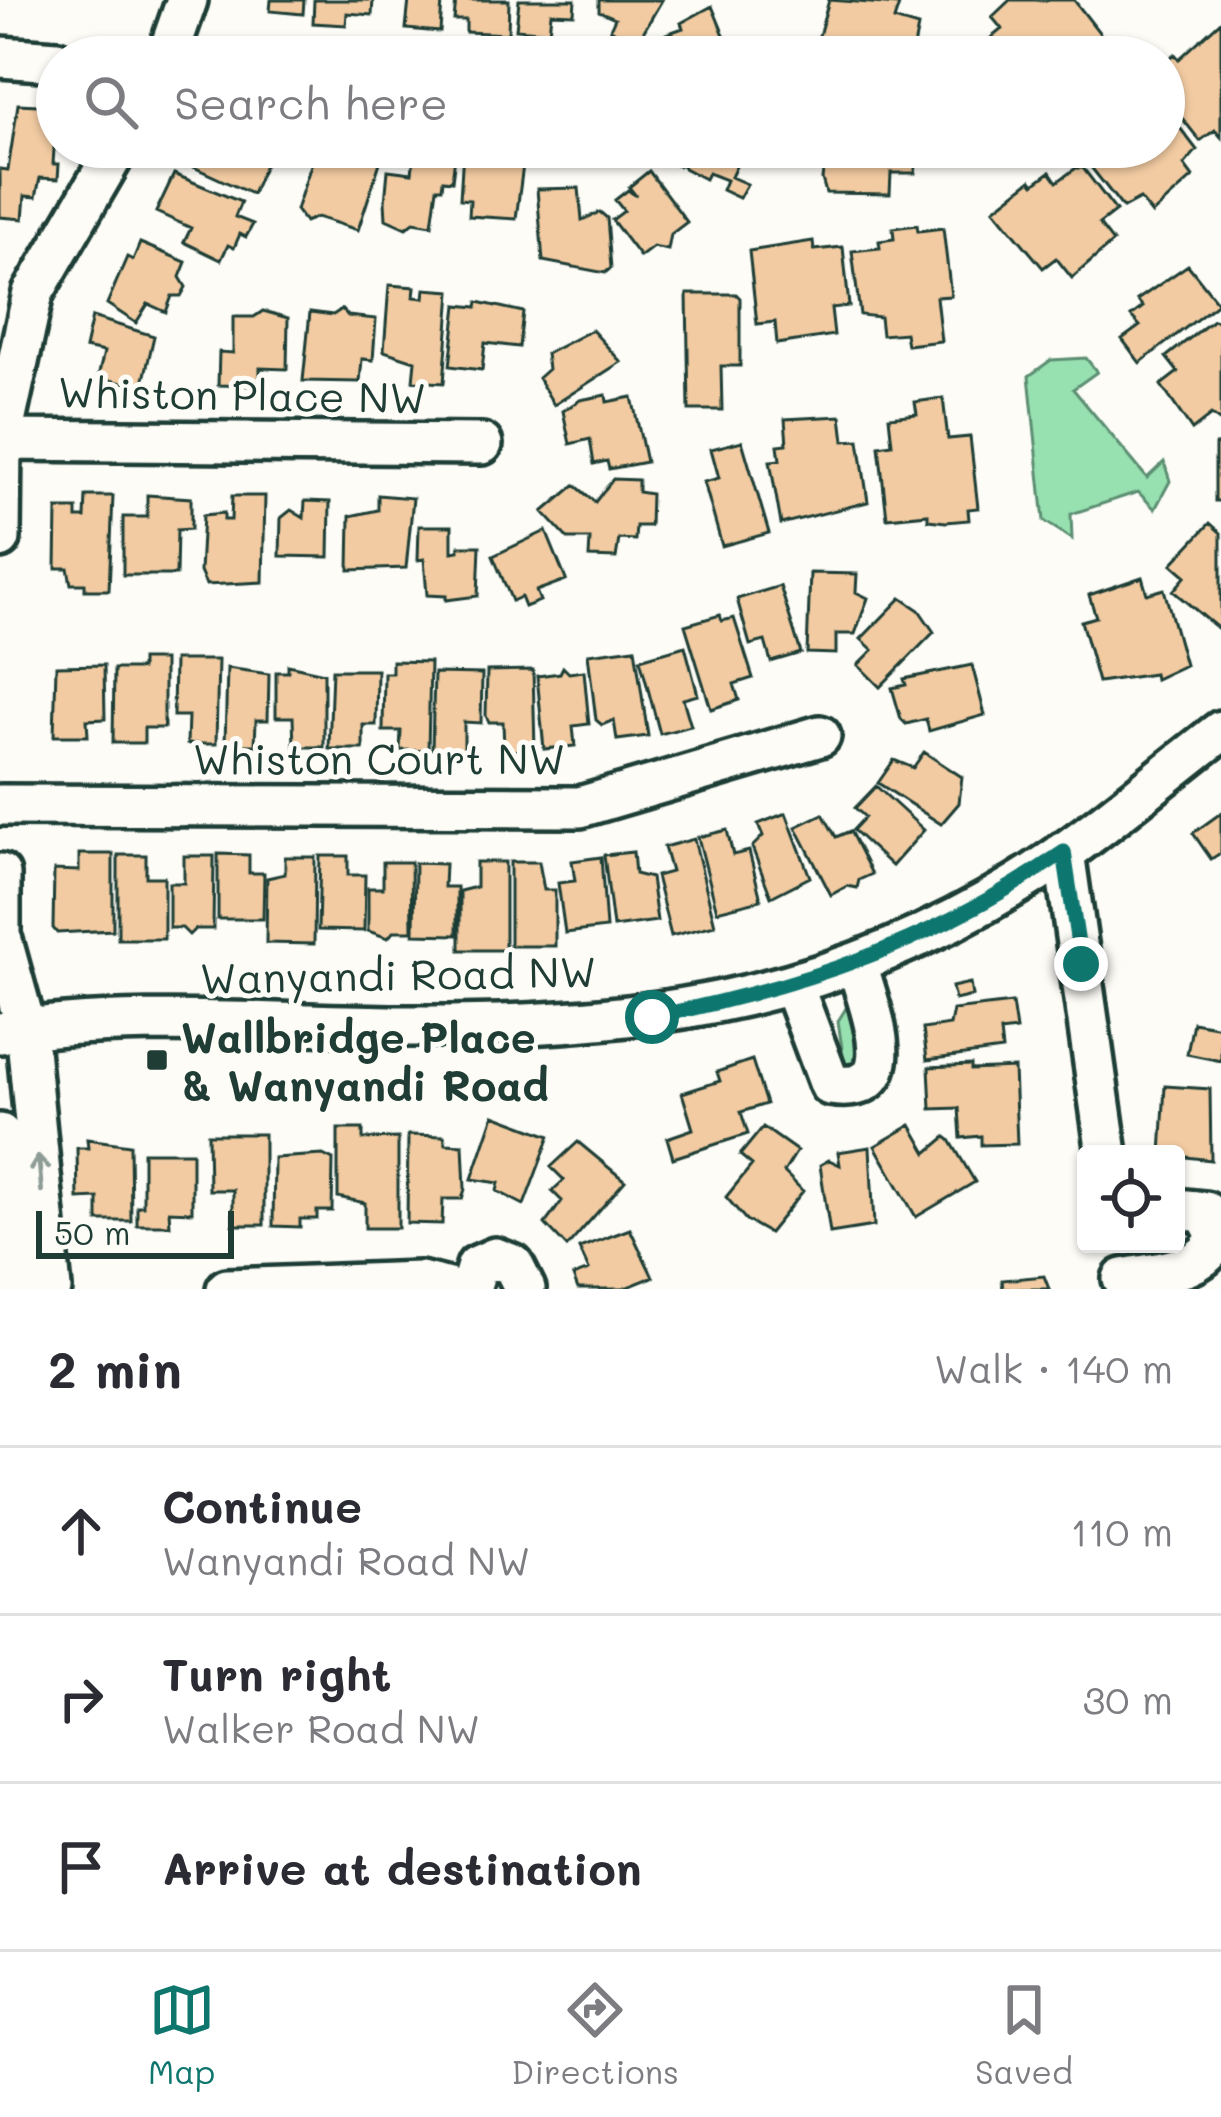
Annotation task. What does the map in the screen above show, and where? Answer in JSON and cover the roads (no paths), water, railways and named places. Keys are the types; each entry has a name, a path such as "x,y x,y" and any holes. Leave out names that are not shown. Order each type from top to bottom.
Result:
{"street":[{"path":"174,36 187,0"},
{"path":"0,56 36,60"},
{"path":"0,538 0,440 33,293 106,168"},
{"name":"Whiston Place NW","path":"0,440 482,444"},
{"name":"Wanyandi Road NW","path":"13,1031 502,1027 652,1017 793,986 857,963 969,911 1064,852 1221,731"},
{"name":"Whiston Court NW","path":"0,806 580,807 820,736"},
{"path":"1064,852 1106,1145"},
{"path":"0,874 1,947 51,1289"},
{"path":"793,986 830,1085 853,1089 872,1078 880,1059 857,963"},
{"path":"0,1134 21,1289"},
{"path":"1122,1271 1194,1264 1214,1248 1217,1235 1204,1212 1185,1210"},
{"path":"470,1289 477,1266 495,1258 513,1265 525,1289"},
{"path":"227,1289 420,1282 448,1289"}],"place":[{"name":"Wallbridge Place & Wanyandi Road","path":"157,1060"}]}
